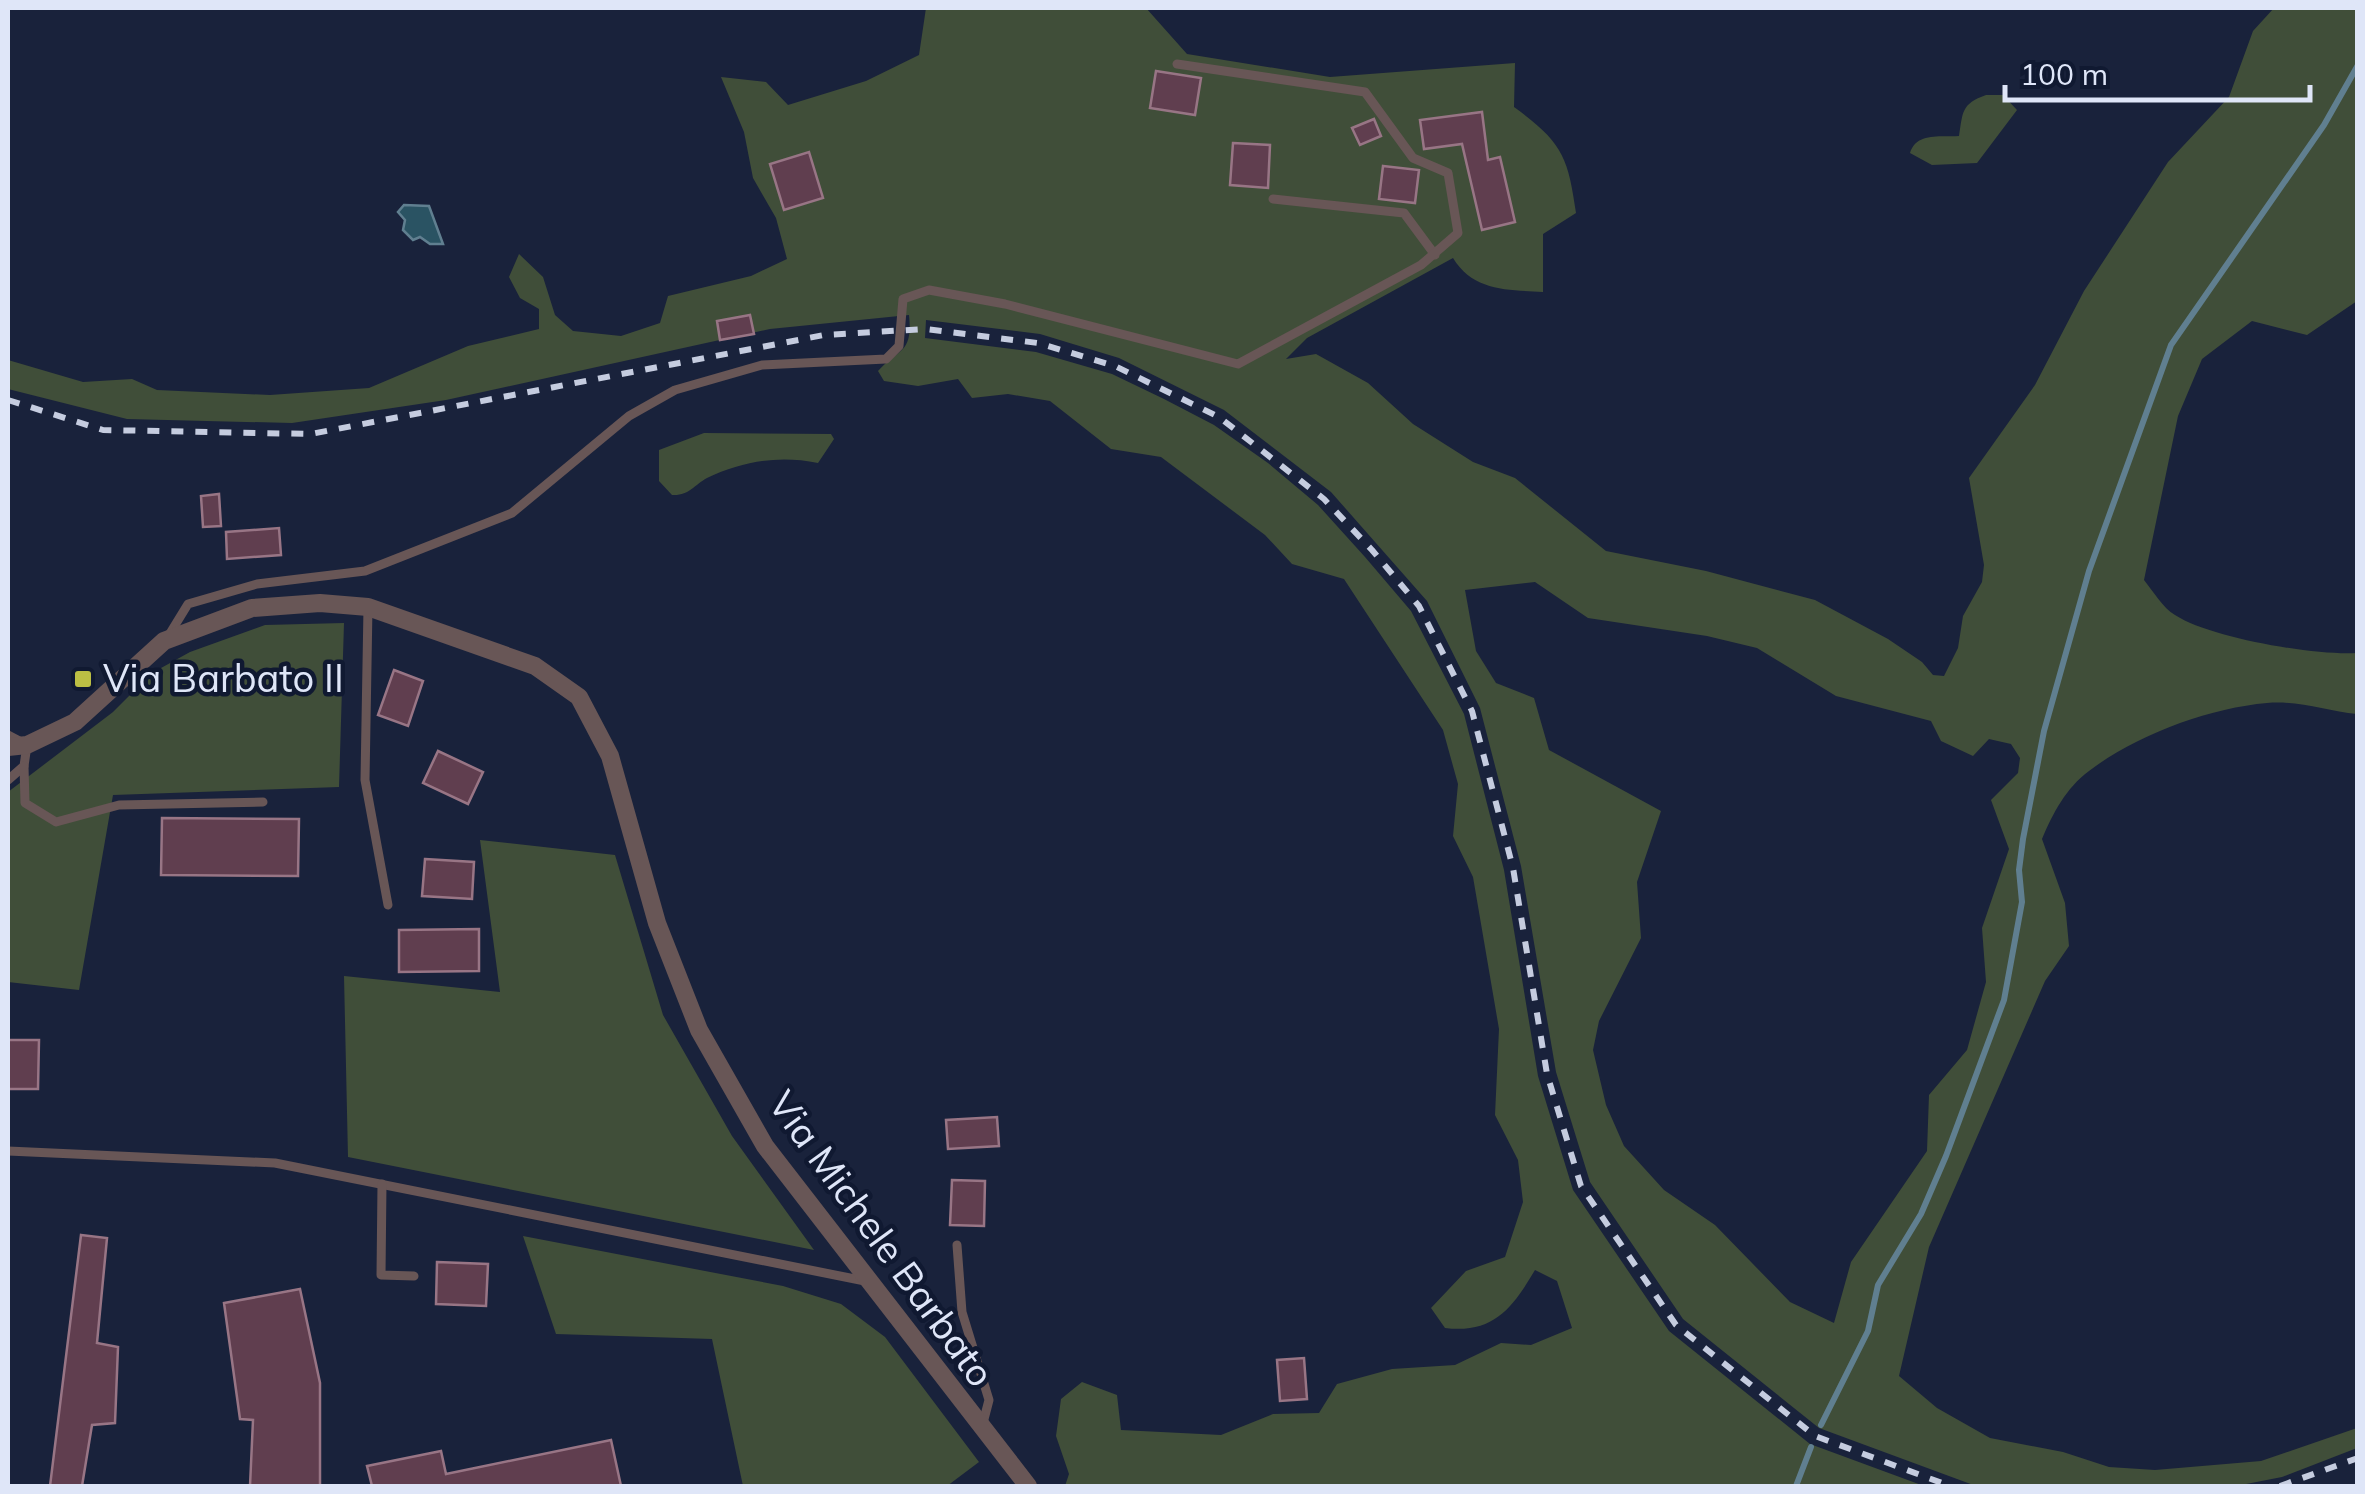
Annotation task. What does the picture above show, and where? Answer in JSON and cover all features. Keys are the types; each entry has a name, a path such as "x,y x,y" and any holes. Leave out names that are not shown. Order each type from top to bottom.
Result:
{"street":[{"name":"Via Michele Barbato","path":"17,746 75,722 164,641 252,608 320,603 368,607 535,666 579,697 610,756 657,924 698,1030 765,1146 865,1281 1028,1486"}],"lane":[{"path":"164,641 188,604 257,584 366,571 512,513 629,416 675,390 762,365 886,359 900,346 903,299 929,290 1005,304 1238,364 1436,255 1458,233 1448,173 1413,158 1365,92 1177,64"},
{"path":"1273,200 1404,214 1436,255"},
{"path":"368,607 365,780 388,904"},
{"path":"8,735 24,766 26,802 56,822 119,805 263,802"},
{"path":"8,780 24,766"},
{"path":"8,1152 275,1163 865,1281"},
{"path":"382,1184 381,1275 414,1276"},
{"path":"957,1245 962,1312 989,1400 982,1431"}],"green space":[{"path":"926,8 1146,8 1187,54 1330,77 1515,63 1514,107 1543,130 1560,152 1570,177 1576,213 1543,234 1543,292 1481,283 1453,258 1307,338 1286,359 1316,354 1368,383 1413,424 1473,462 1515,478 1606,551 1706,571 1815,600 1888,639 1922,662 1933,675 1944,676 1958,648 1963,616 1982,582 1984,565 1969,478 2035,385 2084,291 2168,162 2229,97 2253,31 2274,8 2357,8 2357,301 2307,335 2252,321 2202,359 2178,416 2144,580 2171,612 2213,631 2291,648 2357,653 2357,714 2278,702 2198,717 2151,735 2108,758 2081,778 2061,802 2042,839 2065,903 2069,946 2045,981 1929,1247 1899,1376 1937,1408 1990,1438 2063,1452 2109,1467 2155,1470 2261,1461 2357,1428 2357,1448 2282,1477 2236,1486 1976,1486 1819,1428 1683,1319 1590,1182 1556,1072 1521,866 1480,708 1427,601 1331,492 1224,410 1119,358 1040,334 926,320 925,338 1036,352 1112,374 1214,425 1318,505 1365,557 1411,611 1464,714 1504,870 1538,1076 1573,1190 1669,1331 1810,1444 1924,1486 1065,1486 1069,1474 1056,1436 1061,1399 1082,1382 1117,1395 1121,1430 1221,1435 1273,1414 1319,1413 1337,1384 1392,1369 1455,1365 1501,1343 1531,1345 1572,1328 1557,1281 1535,1270 1510,1306 1477,1327 1445,1328 1431,1308 1466,1271 1505,1257 1523,1202 1518,1160 1495,1115 1499,1029 1473,877 1453,836 1458,784 1443,730 1344,579 1292,564 1265,535 1161,457 1111,449 1050,401 1008,394 972,398 958,379 918,386 884,381 878,371 906,344 909,315 770,329 446,400 292,423 127,419 8,389 8,360 83,382 132,379 157,390 270,395 369,388 468,346 539,329 539,309 520,298 509,277 519,254 543,277 555,315 573,331 621,336 660,323 668,296 751,276 787,259 776,218 753,178 744,132 721,77 766,82 788,105 866,81 919,55","holes":["1535,582 1588,618 1707,636 1757,648 1836,696 1931,721 1941,741 1973,756 1989,739 2011,744 2020,758 2018,773 1991,800 2009,849 1982,928 1986,982 1967,1050 1929,1095 1927,1151 1851,1262 1834,1323 1790,1302 1715,1225 1664,1190 1624,1146 1606,1105 1593,1050 1599,1021 1641,938 1637,882 1661,811 1549,750 1534,698 1496,683 1476,651 1465,590"]},
{"path":"1986,95 2003,95 2017,110 1977,163 1932,165 1910,153 1923,139 1959,136 1965,110"},
{"path":"704,433 831,434 834,439 818,463 775,460 734,467 683,494 672,495 659,481 659,450"},
{"path":"344,623 339,787 113,795 79,990 8,982 8,792 113,712 152,673 190,652 265,625"},
{"path":"480,840 615,855 663,1015 732,1136 814,1250 348,1157 344,976 500,992"},
{"path":"523,1236 783,1286 841,1304 885,1337 979,1462 947,1486 743,1486 712,1339 556,1334"}],"water":[{"path":"404,205 429,206 443,244 430,244 420,237 413,240 403,230 405,220 398,212"}],"building":[{"path":"1156,71 1201,78 1195,115 1150,108"},
{"path":"1482,112 1488,160 1500,157 1515,222 1482,230 1462,144 1424,149 1420,120"},
{"path":"1374,119 1381,136 1360,145 1352,128"},
{"path":"1233,143 1270,145 1268,188 1230,185"},
{"path":"809,152 823,198 784,210 770,164"},
{"path":"1383,166 1419,170 1415,203 1379,199"},
{"path":"750,315 754,334 720,340 717,321"},
{"path":"219,494 221,526 203,527 201,496"},
{"path":"279,528 281,555 227,559 226,532"},
{"path":"394,670 423,681 408,726 378,715"},
{"path":"438,751 483,772 468,804 423,783"},
{"path":"162,818 299,819 298,876 161,875"},
{"path":"425,859 474,862 472,899 422,896"},
{"path":"479,929 479,971 399,972 399,930"},
{"path":"8,1040 39,1040 38,1089 8,1089"},
{"path":"997,1117 999,1146 948,1149 946,1120"},
{"path":"952,1180 985,1181 984,1226 950,1225"},
{"path":"81,1235 107,1238 97,1343 118,1347 115,1423 92,1425 82,1486 50,1486"},
{"path":"437,1262 488,1264 486,1306 436,1304"},
{"path":"300,1289 320,1383 320,1486 250,1486 253,1420 240,1419 224,1303"},
{"path":"1304,1358 1307,1399 1280,1401 1277,1360"},
{"path":"611,1440 621,1486 372,1486 367,1466 441,1451 446,1474"}],"waterway":[{"path":"1821,1425 1868,1331 1878,1285 1921,1214 1946,1156 2004,1000 2022,902 2019,870 2023,839 2044,731 2089,571 2171,345 2324,125 2358,65"},
{"path":"1796,1486 1811,1447"}],"railway":[{"path":"8,400 103,430 311,434 824,335 925,329 1038,343 1115,366 1219,417 1324,499 1372,550 1419,606 1472,711 1513,868 1547,1074 1581,1186 1676,1325 1815,1436 1950,1486"},
{"path":"2280,1486 2358,1458"}],"place":[{"name":"Via Barbato II","path":"83,679"}]}
